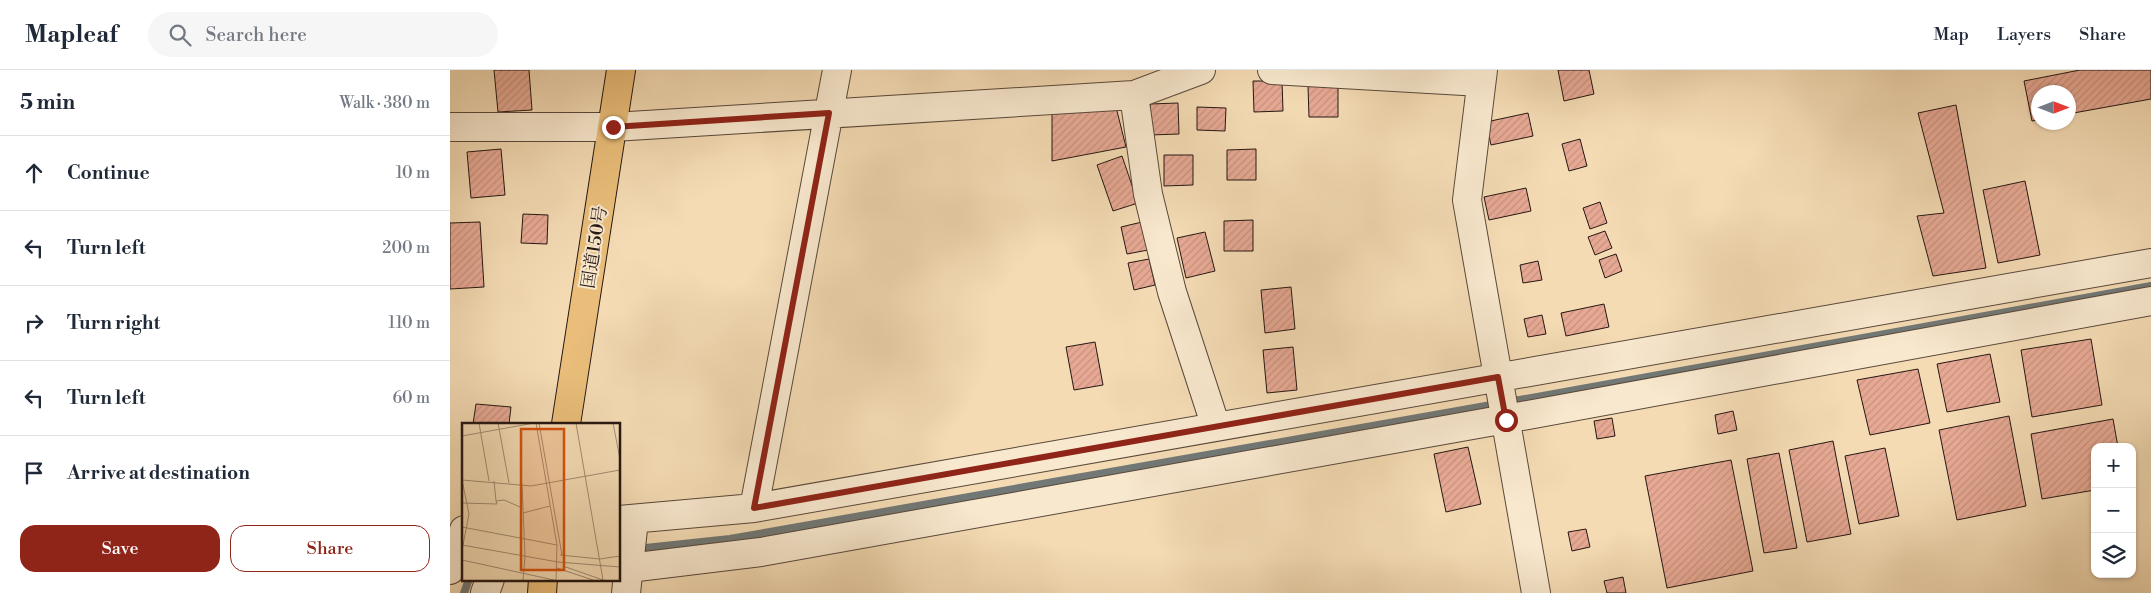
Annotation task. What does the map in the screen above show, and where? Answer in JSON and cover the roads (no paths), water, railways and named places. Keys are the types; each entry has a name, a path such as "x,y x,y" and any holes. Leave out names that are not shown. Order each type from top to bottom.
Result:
{"highway":[{"name":"国道150号","path":"566,423 621,70"},
{"path":"542,593 543,580"}],"street":[{"path":"754,508 837,70"},
{"path":"450,127 613,127 1134,95 1201,70"},
{"path":"1272,70 1482,76 1467,200 1536,593"},
{"path":"1134,95 1148,194 1172,292 1216,427"},
{"path":"2151,264 1502,400 761,552 627,581 626,520 754,508 1216,427 1502,400 2151,301"},
{"path":"450,570 462,536"},
{"path":"485,593 490,580"}],"waterway":[{"path":"636,549 730,539 1514,401 2151,286"},
{"path":"464,593 469,580"}]}
